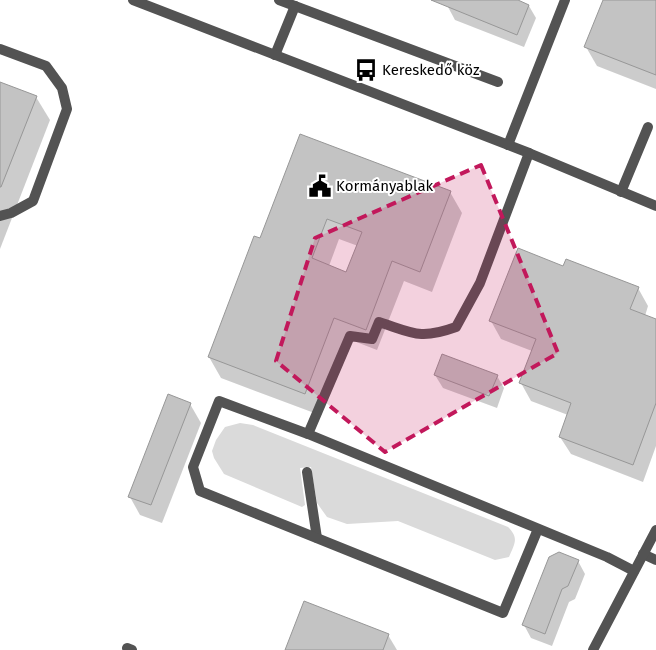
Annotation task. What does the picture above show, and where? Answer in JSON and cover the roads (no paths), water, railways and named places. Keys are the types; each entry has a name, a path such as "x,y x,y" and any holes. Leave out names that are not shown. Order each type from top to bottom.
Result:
{"street":[{"path":"133,0 529,153 656,206"},
{"path":"279,0 498,82"},
{"path":"508,145 565,0"},
{"path":"275,55 295,6"},
{"path":"0,49 46,66 62,88 67,109 33,201 11,213 0,216"},
{"path":"621,192 648,127"},
{"path":"308,434 350,336 372,339 379,322 418,335 437,334 456,327 480,283 529,153"},
{"path":"538,529 503,613 200,491 193,467 219,401 308,434 607,557 634,572"},
{"path":"307,472 317,538"},
{"path":"593,650 656,530"},
{"path":"643,554 656,560"}],"place":[{"name":"Kereskedő köz","path":"366,70"},
{"name":"Kormányablak","path":"320,186"}]}
